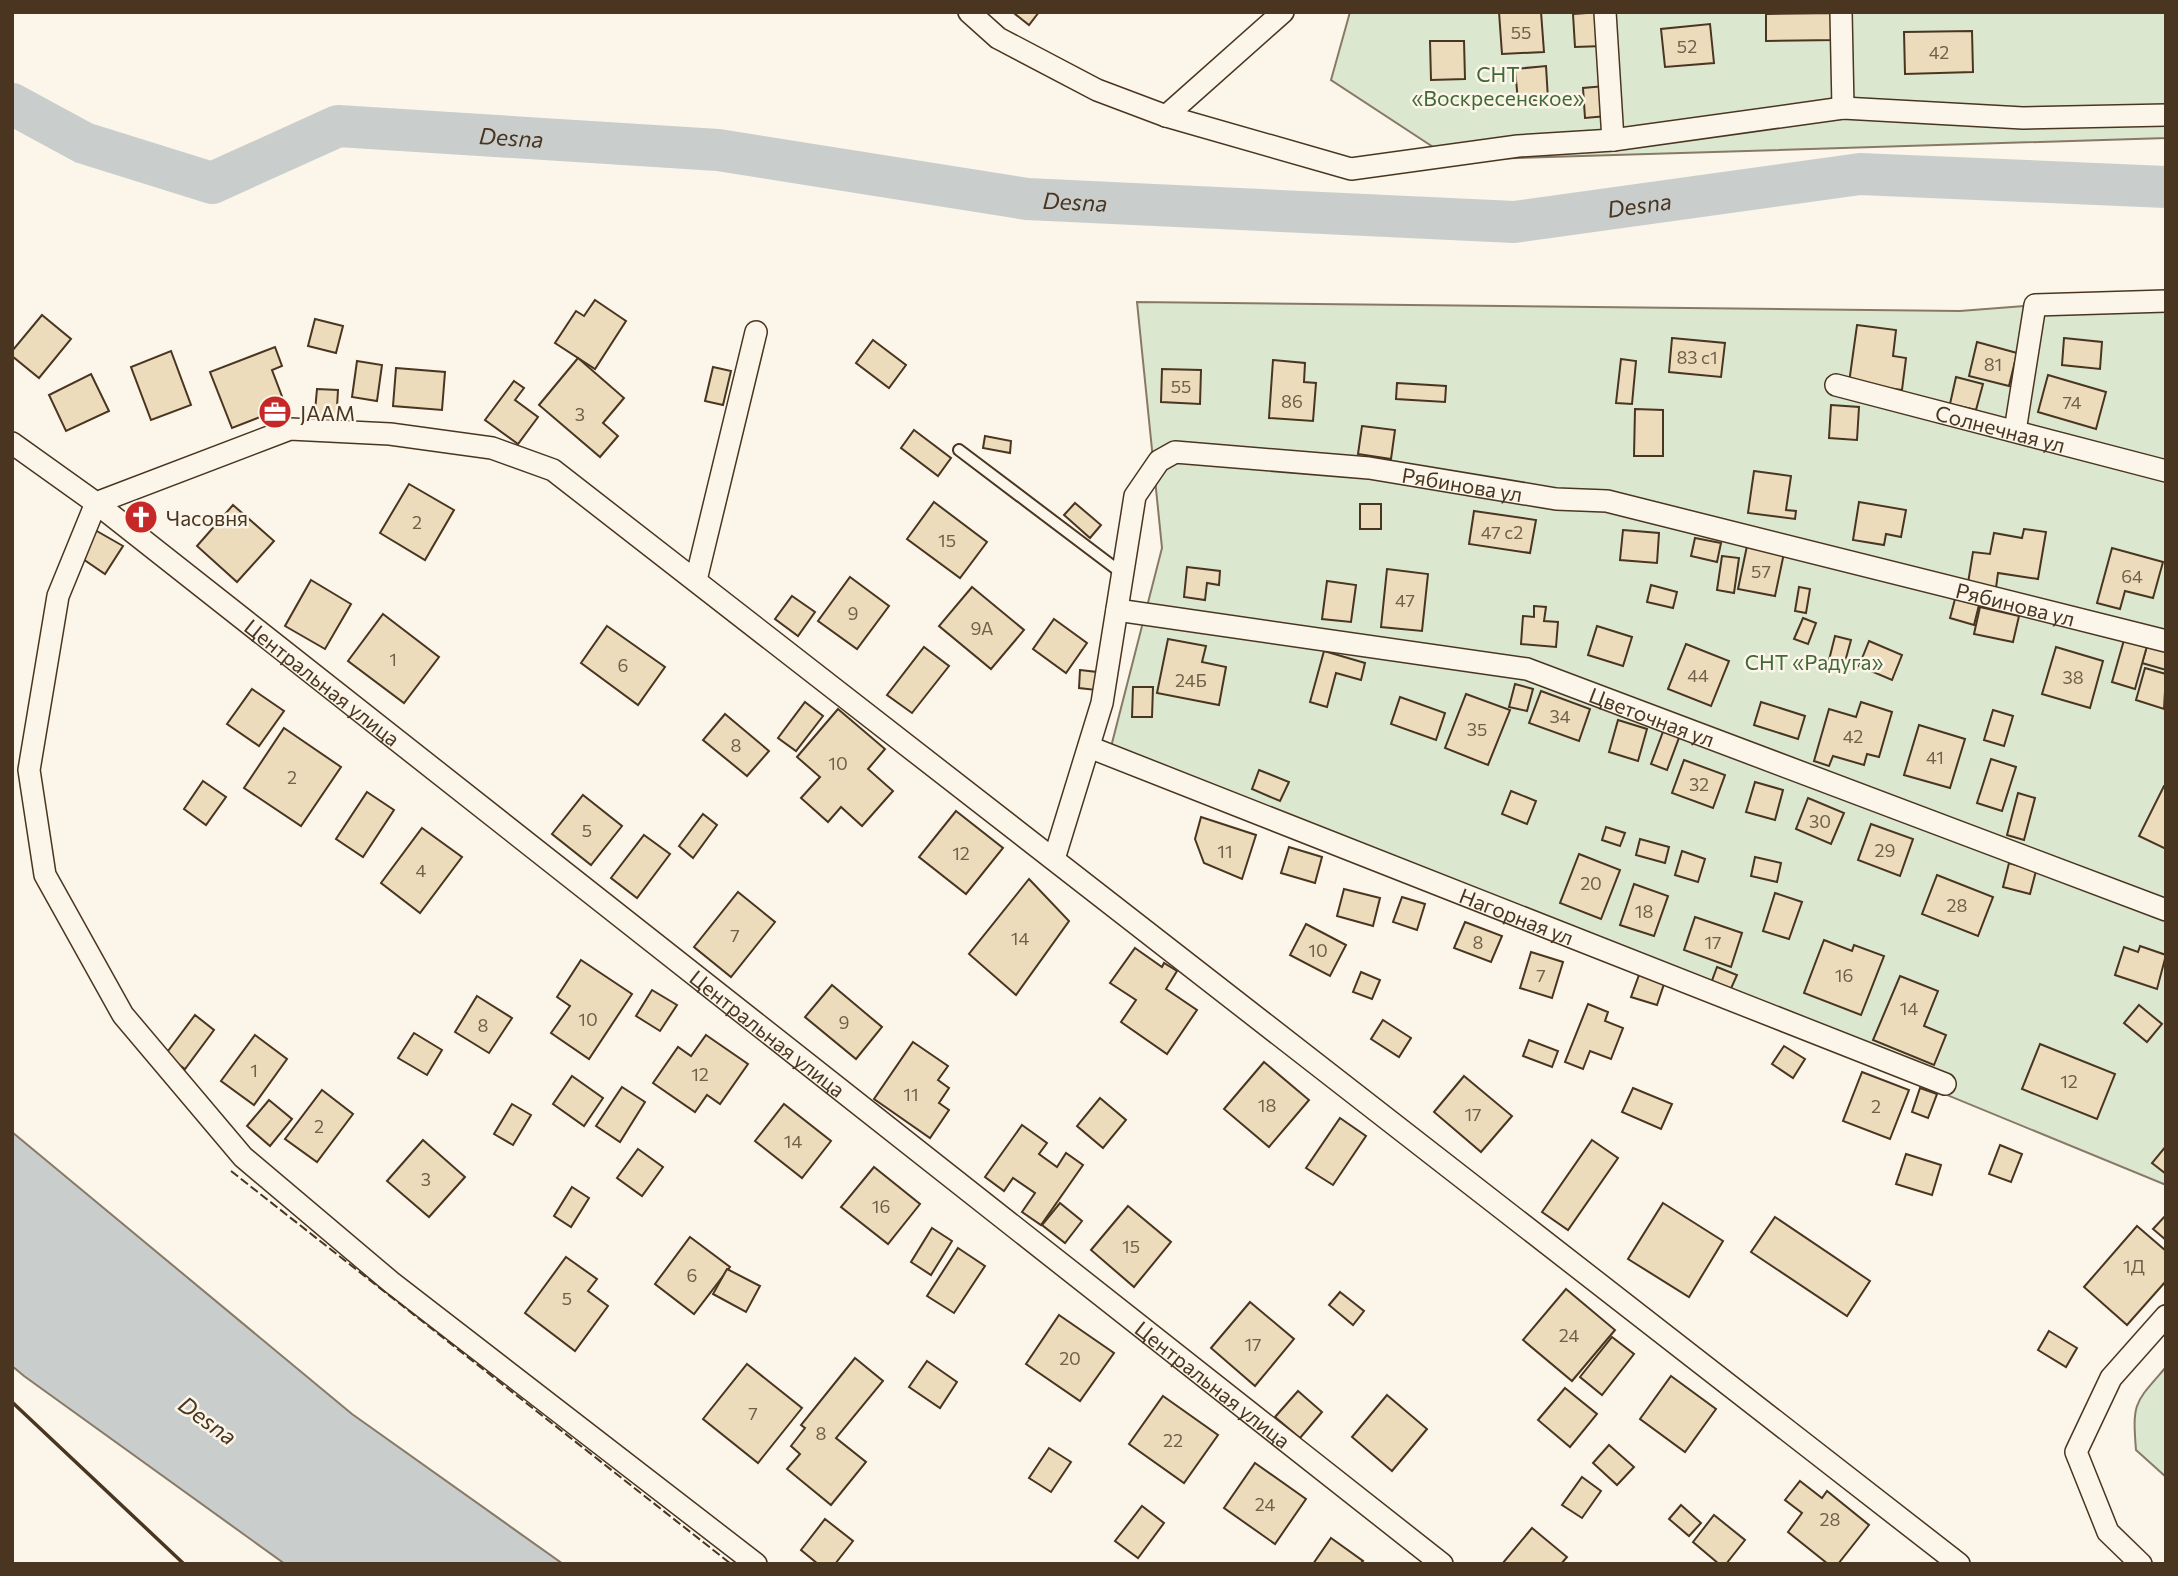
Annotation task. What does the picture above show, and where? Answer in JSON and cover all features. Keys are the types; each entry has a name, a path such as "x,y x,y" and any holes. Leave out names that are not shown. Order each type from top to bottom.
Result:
{"street":[{"path":"969,12 998,38 1097,90 1166,116 1351,169 1518,146 1613,140 1843,108 2023,118 2166,115"},
{"path":"1166,116 1283,12"},
{"path":"1605,12 1613,140"},
{"path":"1841,12 1843,108"},
{"path":"2015,432 2035,305 2166,301"},
{"path":"696,580 756,332"},
{"name":"Солнечная ул","path":"1836,385 2166,471"},
{"path":"756,1564 391,1282 243,1157 123,1015 45,875 29,769 58,596 96,503 290,429 390,434 492,448 552,470 1959,1564"},
{"name":"Центральная улица","path":"12,443 96,503 1442,1564"},
{"name":"Рябинова ул","path":"1055,859 1102,703 1135,496 1159,461 1175,452 1369,468 1556,499 1607,501 2166,641"},
{"name":"Цветочная ул","path":"1117,610 1527,669 2166,910"},
{"name":"Нагорная ул","path":"1089,747 1945,1084"},
{"path":"2141,1564 2108,1532 2076,1452 2112,1378 2166,1316"}],"lane":[{"path":"958,450 1123,574"}],"green space":[{"name":"СНТ «Воскресенское»","path":"1350,12 2166,12 2166,138 1453,160 1331,80"},
{"name":"СНТ «Радуга»","path":"2166,295 2166,1185 1110,751 1162,548 1137,302 1960,311"},
{"path":"2166,1367 2166,1477 2136,1450 2135,1421 2142,1396"}],"water":[{"path":"12,1132 352,1414 563,1564 285,1564 24,1376 12,1366"}],"building":[{"path":"1039,12 1029,25 1015,14"},
{"path":"1499,12 1541,12 1544,52 1502,54"},
{"path":"1601,12 1603,46 1575,47 1573,14"},
{"path":"1836,13 1836,40 1766,41 1766,14"},
{"path":"1710,24 1714,63 1665,67 1661,29"},
{"path":"1972,31 1973,72 1905,74 1904,32"},
{"path":"1430,41 1464,41 1465,79 1431,80"},
{"path":"1546,66 1548,99 1518,101 1515,69"},
{"path":"1605,86 1607,116 1585,118 1583,88"},
{"path":"595,300 626,321 595,369 555,343 576,311 584,316"},
{"path":"42,315 71,339 39,378 12,356 12,351"},
{"path":"315,319 343,326 336,353 308,346"},
{"path":"1857,325 1896,330 1893,356 1906,358 1902,390 1849,383"},
{"path":"1672,338 1725,343 1721,377 1669,372"},
{"path":"2064,338 2102,342 2100,369 2062,365"},
{"path":"873,340 906,365 889,388 856,363"},
{"path":"1977,342 2017,353 2009,386 1969,376"},
{"path":"275,347 282,366 272,370 286,407 232,428 210,372"},
{"path":"171,351 191,405 151,420 131,367"},
{"path":"578,358 624,398 603,423 618,436 600,457 539,405"},
{"path":"1621,359 1636,361 1632,404 1616,403"},
{"path":"1273,360 1305,363 1304,382 1316,383 1313,421 1269,418"},
{"path":"357,361 382,365 377,401 352,397"},
{"path":"713,367 731,371 723,405 705,401"},
{"path":"396,368 445,372 442,410 393,406"},
{"path":"1162,369 1201,370 1200,404 1161,402"},
{"path":"91,374 109,411 66,431 49,395"},
{"path":"2048,375 2106,392 2096,429 2038,412"},
{"path":"1956,377 1983,384 1976,410 1950,404"},
{"path":"514,381 524,388 515,400 538,417 518,444 485,420"},
{"path":"1397,383 1446,386 1445,402 1396,399"},
{"path":"317,389 338,390 336,424 314,422"},
{"path":"1831,405 1859,407 1857,440 1829,438"},
{"path":"1635,409 1663,410 1663,456 1634,456"},
{"path":"1362,426 1395,430 1391,459 1358,454"},
{"path":"914,430 951,458 938,476 901,448"},
{"path":"985,436 1011,441 1010,453 983,448"},
{"path":"1754,471 1791,476 1786,510 1796,511 1795,519 1748,513"},
{"path":"409,484 454,510 425,560 380,533"},
{"path":"934,502 987,542 960,578 907,539"},
{"path":"1859,502 1906,510 1901,537 1886,534 1884,545 1853,540"},
{"path":"1075,503 1101,525 1090,538 1064,515"},
{"path":"1360,504 1381,504 1381,529 1360,529"},
{"path":"233,505 274,541 237,582 197,546"},
{"path":"140,507 150,520 142,528 131,515"},
{"path":"1474,511 1536,520 1530,553 1469,544"},
{"path":"2024,529 2046,532 2038,579 1998,573 1996,588 1968,583 1973,552 1990,554 1994,533 2022,538"},
{"path":"95,530 123,546 105,574 80,557"},
{"path":"1623,530 1659,533 1657,563 1620,560"},
{"path":"1695,538 1721,543 1717,562 1691,556"},
{"path":"1747,546 1784,553 1775,596 1738,589"},
{"path":"2112,548 2163,562 2153,598 2125,591 2120,609 2097,603"},
{"path":"1722,556 1739,558 1734,593 1717,590"},
{"path":"1187,567 1220,571 1219,585 1207,583 1205,600 1184,597"},
{"path":"1387,569 1428,574 1422,631 1381,627"},
{"path":"850,577 889,606 857,649 818,621"},
{"path":"311,580 351,604 325,649 285,626"},
{"path":"1327,581 1356,585 1351,622 1322,619"},
{"path":"1651,585 1677,592 1673,608 1647,602"},
{"path":"972,587 1024,630 991,669 939,626"},
{"path":"1799,587 1810,589 1806,613 1795,611"},
{"path":"792,596 815,612 798,636 775,619"},
{"path":"1955,599 1979,605 1974,625 1950,618"},
{"path":"1534,606 1546,607 1544,621 1558,622 1556,647 1521,644 1523,616 1534,617"},
{"path":"1980,607 2019,616 2013,642 1974,634"},
{"path":"383,614 439,657 404,703 348,661"},
{"path":"1803,618 1816,623 1808,644 1794,639"},
{"path":"1054,619 1087,643 1066,673 1033,649"},
{"path":"607,626 665,667 638,705 581,663"},
{"path":"1597,626 1632,637 1623,666 1588,655"},
{"path":"1835,636 1851,640 1843,669 1828,664"},
{"path":"1168,639 1206,646 1202,662 1226,667 1219,705 1157,693"},
{"path":"2149,639 2166,644 2166,670 2142,663"},
{"path":"2124,640 2147,646 2135,689 2112,682"},
{"path":"1869,641 1902,655 1892,680 1859,666"},
{"path":"1686,644 1729,661 1711,706 1668,689"},
{"path":"924,647 949,666 912,713 887,695"},
{"path":"2056,647 2103,661 2090,708 2042,694"},
{"path":"1324,651 1365,663 1361,680 1336,673 1327,707 1310,702"},
{"path":"2145,668 2166,674 2164,709 2136,700"},
{"path":"1080,670 1097,672 1096,690 1079,688"},
{"path":"1515,684 1533,689 1527,711 1509,707"},
{"path":"1133,687 1153,687 1152,717 1132,717"},
{"path":"252,689 284,711 259,746 227,724"},
{"path":"1541,691 1590,709 1579,741 1529,723"},
{"path":"1466,694 1510,710 1488,765 1445,748"},
{"path":"1400,697 1445,713 1436,740 1391,724"},
{"path":"805,702 823,716 796,751 778,738"},
{"path":"1761,702 1805,716 1798,739 1754,725"},
{"path":"1861,702 1892,712 1879,757 1867,754 1864,765 1833,756 1829,766 1814,761 1829,709 1856,717"},
{"path":"838,709 885,749 868,769 893,791 862,826 841,807 828,822 801,798 820,777 797,757"},
{"path":"1993,710 2013,716 2004,746 1984,740"},
{"path":"725,714 769,751 747,776 703,740"},
{"path":"1618,720 1647,729 1638,761 1609,752"},
{"path":"1919,725 1965,739 1950,788 1904,775"},
{"path":"284,728 341,767 301,826 244,788"},
{"path":"1664,729 1680,735 1667,770 1651,764"},
{"path":"1991,759 2016,767 2002,811 1977,803"},
{"path":"1684,760 1725,775 1713,808 1672,793"},
{"path":"1259,770 1289,782 1280,801 1252,789"},
{"path":"203,781 226,797 206,825 184,809"},
{"path":"1755,782 1783,790 1775,820 1746,812"},
{"path":"2166,786 2166,849 2139,836"},
{"path":"1511,791 1536,801 1527,824 1502,814"},
{"path":"367,792 394,810 363,857 336,839"},
{"path":"2018,793 2035,798 2024,840 2007,835"},
{"path":"583,795 622,826 591,865 552,834"},
{"path":"1808,798 1844,813 1831,844 1796,829"},
{"path":"956,811 1003,848 966,894 919,857"},
{"path":"703,814 717,825 693,858 679,846"},
{"path":"1201,817 1256,835 1242,879 1204,863 1195,839"},
{"path":"1871,824 1913,839 1900,876 1858,860"},
{"path":"1606,827 1625,833 1620,846 1602,840"},
{"path":"422,828 462,857 420,913 381,883"},
{"path":"644,835 670,854 637,898 611,878"},
{"path":"1640,839 1669,847 1665,863 1636,855"},
{"path":"1289,847 1322,857 1315,883 1281,873"},
{"path":"1682,851 1705,859 1698,882 1675,875"},
{"path":"1579,854 1620,870 1601,919 1560,903"},
{"path":"1755,857 1781,863 1777,882 1751,876"},
{"path":"2009,863 2036,871 2030,894 2003,887"},
{"path":"1937,875 1993,897 1978,936 1922,914"},
{"path":"1029,879 1069,921 1016,995 969,954"},
{"path":"1634,884 1668,896 1654,936 1620,925"},
{"path":"1344,889 1380,898 1373,926 1337,916"},
{"path":"738,892 775,922 731,977 694,947"},
{"path":"1775,893 1802,902 1789,939 1763,931"},
{"path":"1402,897 1425,904 1417,930 1393,922"},
{"path":"1695,917 1742,933 1731,967 1684,950"},
{"path":"1465,922 1502,936 1491,962 1454,948"},
{"path":"1306,924 1346,945 1330,976 1290,955"},
{"path":"1824,940 1852,951 1854,945 1884,956 1861,1015 1804,993"},
{"path":"2140,946 2166,955 2157,989 2115,975 2124,947 2138,952"},
{"path":"1135,948 1162,967 1164,963 1177,971 1166,989 1197,1010 1167,1054 1121,1022 1136,1000 1110,983"},
{"path":"1531,952 1563,962 1552,998 1520,988"},
{"path":"581,960 632,994 589,1059 551,1033 570,1006 557,997"},
{"path":"1717,967 1737,975 1729,993 1710,986"},
{"path":"1361,972 1380,980 1372,999 1353,992"},
{"path":"1639,975 1664,984 1657,1005 1631,997"},
{"path":"1900,976 1938,991 1924,1026 1946,1035 1934,1065 1873,1040"},
{"path":"832,985 882,1027 856,1059 805,1017"},
{"path":"652,990 677,1005 660,1031 636,1016"},
{"path":"477,996 512,1018 489,1053 455,1032"},
{"path":"1588,1004 1608,1012 1605,1021 1623,1028 1611,1059 1590,1051 1583,1069 1565,1062"},
{"path":"2139,1005 2162,1024 2147,1042 2124,1023"},
{"path":"195,1015 214,1030 185,1069 165,1055"},
{"path":"1383,1020 1411,1038 1399,1057 1371,1039"},
{"path":"414,1033 442,1050 427,1075 398,1058"},
{"path":"255,1035 287,1059 254,1105 221,1081"},
{"path":"706,1035 748,1064 720,1104 707,1095 695,1112 653,1083 678,1047 691,1056"},
{"path":"1529,1040 1558,1051 1552,1067 1523,1056"},
{"path":"913,1042 948,1066 938,1080 949,1088 939,1103 949,1110 930,1138 874,1099"},
{"path":"2040,1044 2115,1074 2097,1119 2022,1089"},
{"path":"1784,1046 1805,1059 1793,1078 1772,1064"},
{"path":"1264,1062 1309,1100 1269,1147 1224,1109"},
{"path":"1862,1072 1909,1090 1890,1139 1843,1121"},
{"path":"572,1076 603,1098 584,1126 553,1104"},
{"path":"1464,1076 1512,1116 1481,1152 1434,1112"},
{"path":"622,1087 645,1102 620,1142 596,1126"},
{"path":"1633,1088 1672,1104 1661,1129 1622,1112"},
{"path":"1920,1088 1937,1094 1928,1118 1912,1112"},
{"path":"322,1090 353,1114 317,1162 285,1139"},
{"path":"1100,1098 1126,1120 1103,1148 1077,1126"},
{"path":"269,1100 292,1119 270,1146 247,1126"},
{"path":"512,1104 531,1115 513,1145 494,1134"},
{"path":"784,1104 831,1141 802,1178 755,1141"},
{"path":"1340,1118 1366,1136 1333,1185 1306,1168"},
{"path":"1022,1125 1047,1143 1039,1154 1057,1167 1066,1153 1083,1165 1041,1225 1022,1212 1035,1193 1013,1178 1004,1191 985,1177"},
{"path":"423,1140 465,1177 429,1217 387,1181"},
{"path":"1592,1140 1618,1158 1568,1230 1542,1212"},
{"path":"2000,1145 2022,1154 2011,1182 1989,1174"},
{"path":"2166,1146 2166,1174 2152,1163"},
{"path":"638,1149 663,1167 642,1196 617,1178"},
{"path":"1906,1154 1941,1165 1932,1195 1896,1184"},
{"path":"874,1167 920,1204 888,1244 841,1207"},
{"path":"572,1187 589,1198 571,1227 554,1216"},
{"path":"1060,1203 1082,1221 1065,1243 1042,1225"},
{"path":"1663,1203 1723,1241 1689,1297 1628,1259"},
{"path":"1128,1206 1171,1242 1134,1287 1091,1250"},
{"path":"2166,1215 2166,1240 2153,1229"},
{"path":"1775,1217 1870,1281 1847,1316 1751,1252"},
{"path":"2137,1226 2166,1251 2166,1281 2127,1325 2084,1287"},
{"path":"932,1228 952,1241 931,1275 911,1262"},
{"path":"690,1237 730,1267 694,1314 655,1284"},
{"path":"958,1248 985,1266 954,1313 927,1296"},
{"path":"566,1257 597,1279 588,1291 608,1306 575,1351 525,1313"},
{"path":"727,1269 760,1286 746,1312 713,1294"},
{"path":"1566,1289 1615,1330 1572,1381 1523,1340"},
{"path":"1340,1292 1364,1311 1353,1325 1329,1305"},
{"path":"1250,1302 1294,1339 1255,1386 1211,1348"},
{"path":"1059,1315 1114,1353 1080,1401 1026,1364"},
{"path":"2049,1331 2077,1348 2066,1367 2038,1350"},
{"path":"1612,1337 1634,1354 1602,1395 1580,1377"},
{"path":"855,1358 883,1381 836,1438 866,1462 831,1505 787,1469 800,1454 791,1446 805,1428 801,1425"},
{"path":"927,1361 957,1382 940,1408 909,1387"},
{"path":"747,1364 802,1408 758,1463 703,1419"},
{"path":"1671,1376 1716,1409 1685,1452 1640,1419"},
{"path":"1565,1388 1597,1414 1570,1447 1538,1420"},
{"path":"1298,1391 1322,1412 1300,1438 1275,1417"},
{"path":"1387,1395 1427,1429 1392,1471 1352,1437"},
{"path":"1163,1396 1218,1435 1184,1483 1129,1444"},
{"path":"1609,1445 1634,1467 1617,1485 1593,1463"},
{"path":"1049,1448 1071,1462 1051,1492 1029,1478"},
{"path":"1255,1463 1306,1499 1275,1544 1224,1508"},
{"path":"1582,1477 1601,1491 1582,1518 1562,1505"},
{"path":"1800,1481 1822,1498 1827,1491 1869,1525 1838,1564 1828,1564 1788,1532 1802,1513 1785,1500"},
{"path":"1681,1505 1701,1523 1689,1536 1669,1519"},
{"path":"1142,1506 1164,1523 1138,1558 1115,1541"},
{"path":"1714,1515 1745,1540 1726,1564 1719,1564 1693,1542"},
{"path":"825,1519 853,1541 835,1564 818,1564 801,1550"},
{"path":"1532,1528 1567,1557 1561,1564 1502,1564"},
{"path":"1331,1538 1363,1561 1360,1564 1313,1564"}],"waterway":[{"name":"Desna","path":"12,104 84,143 212,183 338,126 718,150 1027,199 1514,222 1860,174 2166,187"}],"fence":[{"path":"231,1171 731,1564"}],"wall":[{"path":"12,1402 184,1564"}],"place":[{"name":"JAAM","path":"275,412"},
{"name":"Часовня","path":"141,517"}]}
